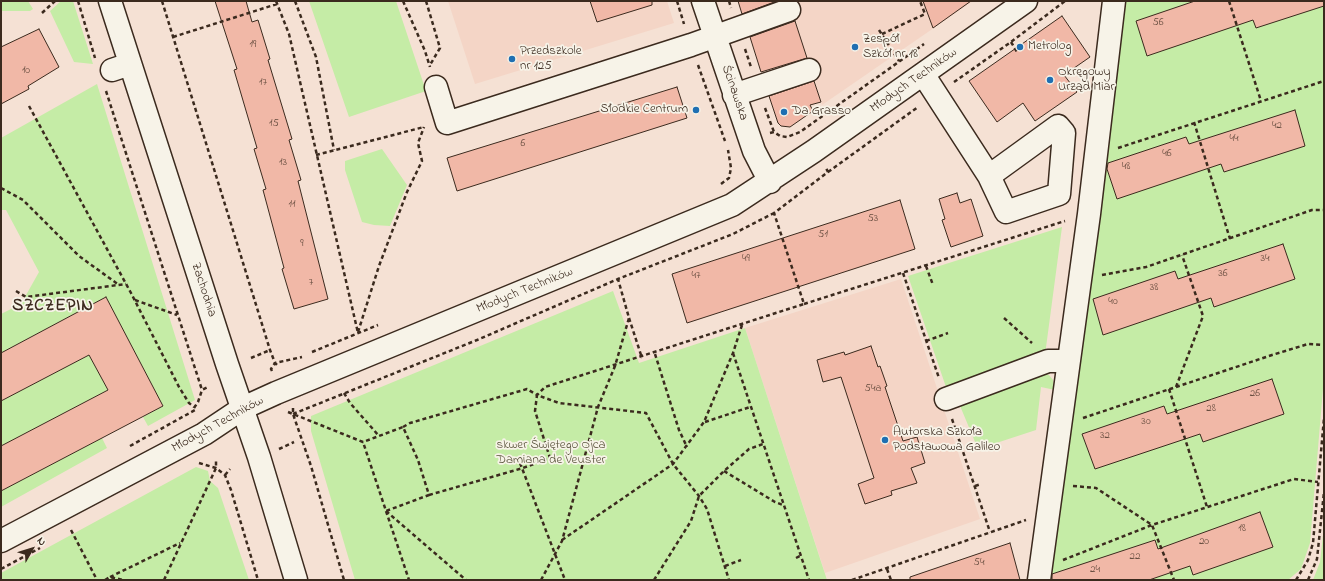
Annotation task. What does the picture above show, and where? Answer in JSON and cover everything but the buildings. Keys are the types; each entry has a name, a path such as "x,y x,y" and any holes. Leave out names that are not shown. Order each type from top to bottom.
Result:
{"street":[{"name":"Zachodnia","path":"110,1 111,71 243,408 296,580"},
{"name":"Ścinawska","path":"703,1 756,158 770,182"},
{"name":"Młodych Techników","path":"1,541 204,434 243,408 732,205 770,182 1026,1"},
{"path":"1040,574 1059,425 1058,361 1080,276 1089,214 1114,1"},
{"path":"436,87 447,122 691,45 788,10"},
{"path":"734,95 809,70"},
{"path":"923,74 989,176"},
{"path":"946,399 1058,361"}],"path":[{"path":"42,13 55,1"},
{"path":"78,1 111,71 178,315 202,390 198,402 194,407"},
{"path":"162,1 275,363"},
{"path":"295,1 316,57 334,150"},
{"path":"403,1 430,65 436,87"},
{"path":"426,1 440,48 430,65"},
{"path":"729,1 757,87 774,132 780,136 787,137 800,132 929,41"},
{"path":"882,34 925,14 920,1"},
{"path":"1229,1 1261,101"},
{"path":"173,36 278,2 289,34 358,333"},
{"path":"879,30 900,61"},
{"path":"1011,42 1018,52"},
{"path":"691,45 729,151 731,168 729,178 715,188"},
{"path":"1095,156 1324,80"},
{"path":"29,106 126,284 179,387 189,403 194,407 197,416"},
{"path":"316,155 447,122"},
{"path":"1194,122 1230,239"},
{"path":"271,369 275,363 300,357 358,333 380,266 407,192 422,161 418,143 424,127"},
{"path":"766,135 774,132"},
{"path":"293,414 477,340 618,279 733,234 774,213 828,172 823,165"},
{"path":"1,188 23,200 79,256 119,285"},
{"path":"1080,276 1106,275 1139,268 1230,239 1312,210 1324,210"},
{"path":"774,213 804,304"},
{"path":"386,511 429,495 523,468 550,458 535,411 537,395 545,387 642,358 804,304 1089,214"},
{"path":"1175,387 1203,316 1182,255"},
{"path":"926,266 933,285"},
{"path":"618,279 642,358"},
{"path":"16,291 26,297 126,284"},
{"path":"134,299 178,315"},
{"path":"541,580 562,541 598,407 616,366 629,318"},
{"path":"1004,318 1041,352 1058,361"},
{"path":"562,541 673,464 704,422 733,353 742,325"},
{"path":"926,341 948,333"},
{"path":"1059,425 1308,344 1324,345"},
{"path":"251,358 270,350"},
{"path":"733,353 809,580"},
{"path":"654,354 679,430 687,447"},
{"path":"202,390 208,387"},
{"path":"293,414 363,442 410,423 528,389 537,395 559,403 646,413 673,464 699,496 707,509 729,580"},
{"path":"1169,389 1207,507"},
{"path":"344,393 350,403 379,436"},
{"path":"704,422 750,407"},
{"path":"293,414 315,480 344,580"},
{"path":"1296,580 1308,560 1312,548 1324,418"},
{"path":"403,427 418,460 429,495"},
{"path":"276,450 294,442"},
{"path":"363,442 409,580"},
{"path":"654,580 691,521 699,496 749,449 763,444"},
{"path":"164,580 216,468 216,460"},
{"path":"195,463 203,463 216,468 225,475 231,490 258,580"},
{"path":"520,463 564,580"},
{"path":"225,475 230,470"},
{"path":"724,471 775,502 783,505"},
{"path":"1040,574 1152,525 1294,479 1318,482"},
{"path":"975,486 982,484"},
{"path":"1052,484 1096,488 1152,525 1174,580"},
{"path":"1308,580 1317,559 1324,492"},
{"path":"386,511 466,580"},
{"path":"852,580 1047,512"},
{"path":"71,530 97,580"},
{"path":"105,580 181,543"},
{"path":"1,569 42,546"},
{"path":"796,558 800,556"},
{"path":"725,566 741,560"},
{"path":"887,569 891,580"},
{"path":"110,577 123,580"}],"shaded area":[{"name":"Przedszkole nr 125","path":"448,1 667,1 674,23 475,84"},
{"name":"Zespół Szkół nr 18","path":"788,1 973,1 822,105"},
{"path":"901,279 980,519 825,573 745,328"}],"green space":[{"path":"1,1 28,1 33,9 30,11 1,11"},
{"path":"61,1 73,1 93,64 74,62 50,11"},
{"path":"309,1 396,1 426,91 349,117"},
{"path":"1121,1 1324,1 1324,377 1310,543 1301,569 1288,580 1048,580"},
{"path":"97,84 195,400 148,426 143,417 163,406 106,297 1,353 1,314 21,304 39,272 6,210 1,210 1,138"},
{"path":"382,149 407,185 390,226 374,225 362,222 345,170 345,161"},
{"path":"1062,227 1045,355 947,390 908,276"},
{"name":"skwer Świętego Ojca Damiana de Veuster","path":"613,291 639,363 745,328 827,580 355,580 311,431 311,416"},
{"path":"89,355 108,390 1,446 1,401"},
{"path":"1043,373 1049,375 1053,380 1055,390 1041,387 1036,430 978,449 958,401"},
{"path":"102,438 107,448 1,507 1,491"},
{"path":"196,467 208,471 210,481 218,488 249,580 1,580 1,573"},
{"path":"1324,526 1324,580 1313,580 1320,562"}],"place":[{"name":"Zespół Szkół nr 18","path":"855,47"},
{"name":"Metrolog","path":"1020,47"},
{"name":"Przedszkole nr 125","path":"512,59"},
{"name":"Okręgowy Urząd Miar","path":"1050,80"},
{"name":"Słodkie Centrum","path":"696,110"},
{"name":"Da Grasso","path":"784,112"},
{"name":"Autorska Szkoła Podstawowa Galileo","path":"885,440"}],"district":[{"name":"SZCZEPIN","path":"53,307"}]}
